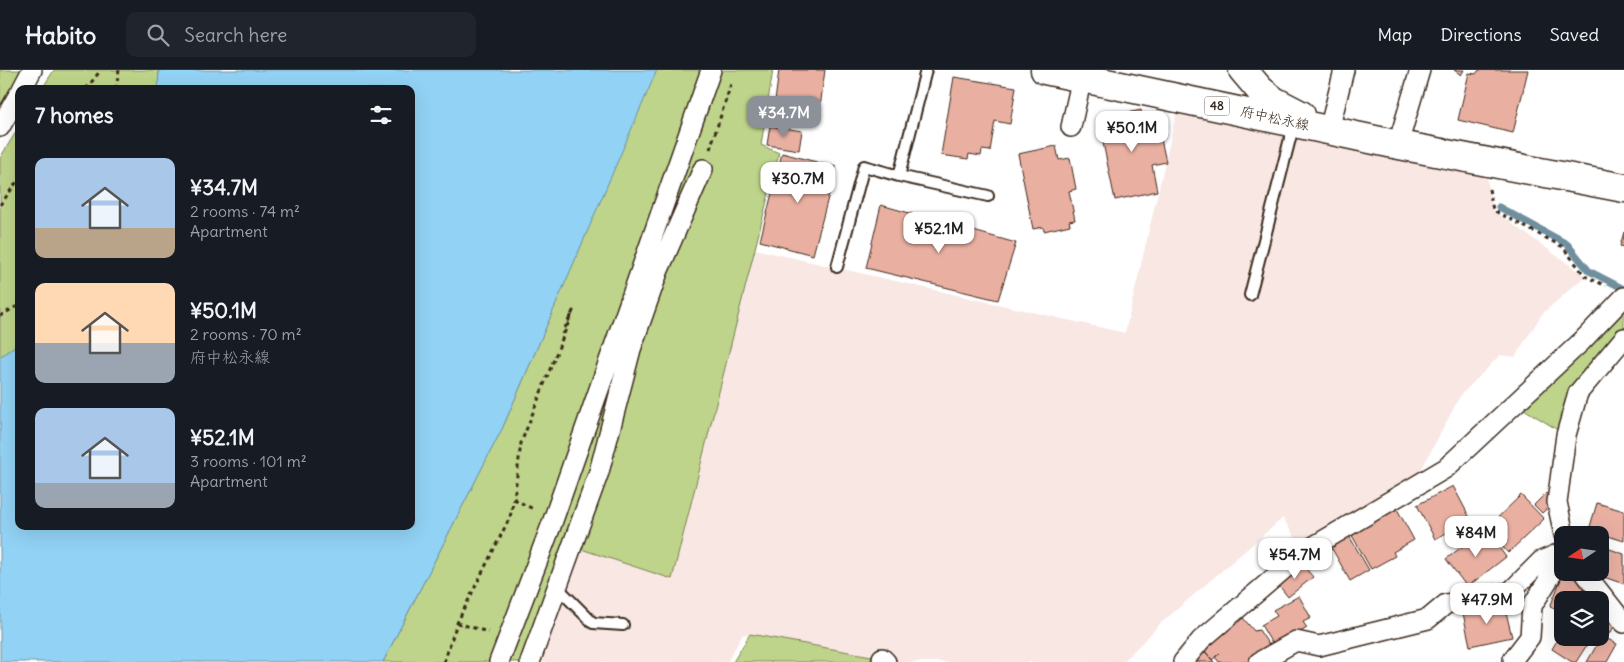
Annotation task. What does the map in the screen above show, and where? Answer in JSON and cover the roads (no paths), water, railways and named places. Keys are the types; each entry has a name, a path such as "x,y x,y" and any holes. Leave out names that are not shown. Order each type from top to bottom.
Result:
{"main road":[{"name":"府中松永線","path":"1045,70 1294,122 1329,127 1393,144 1624,188"},
{"name":"府中松永線","path":"1243,70 1260,90 1274,101 1329,127"}],"street":[{"path":"24,85 32,70"},
{"path":"530,662 599,472 623,346 711,70"},
{"path":"1329,127 1344,70"},
{"path":"1393,144 1420,70"},
{"path":"1071,127 1082,78"},
{"path":"0,127 15,101"},
{"path":"499,662 553,520 623,346 658,272 703,168"},
{"path":"1183,662 1201,640 1304,552 1446,468 1582,341 1619,293"},
{"path":"1562,526 1557,502 1566,435 1578,393 1624,338"},
{"path":"1259,662 1296,641 1319,646 1428,619 1446,604 1510,592 1541,561 1554,557"},
{"path":"1518,603 1537,575 1554,561"},
{"path":"1513,659 1530,637 1532,606 1554,569"},
{"path":"1591,581 1624,623"}],"lane":[{"path":"899,176 926,70"},
{"path":"1250,295 1294,122"},
{"path":"836,267 864,166 988,196"},
{"path":"557,587 594,623 623,625"}],"water":[{"path":"159,70 657,70 503,427 383,662 0,662 0,357 15,346 15,530 415,530 415,85 158,85"}],"waterway":[{"path":"1499,207 1567,244 1589,271 1624,289"}]}
